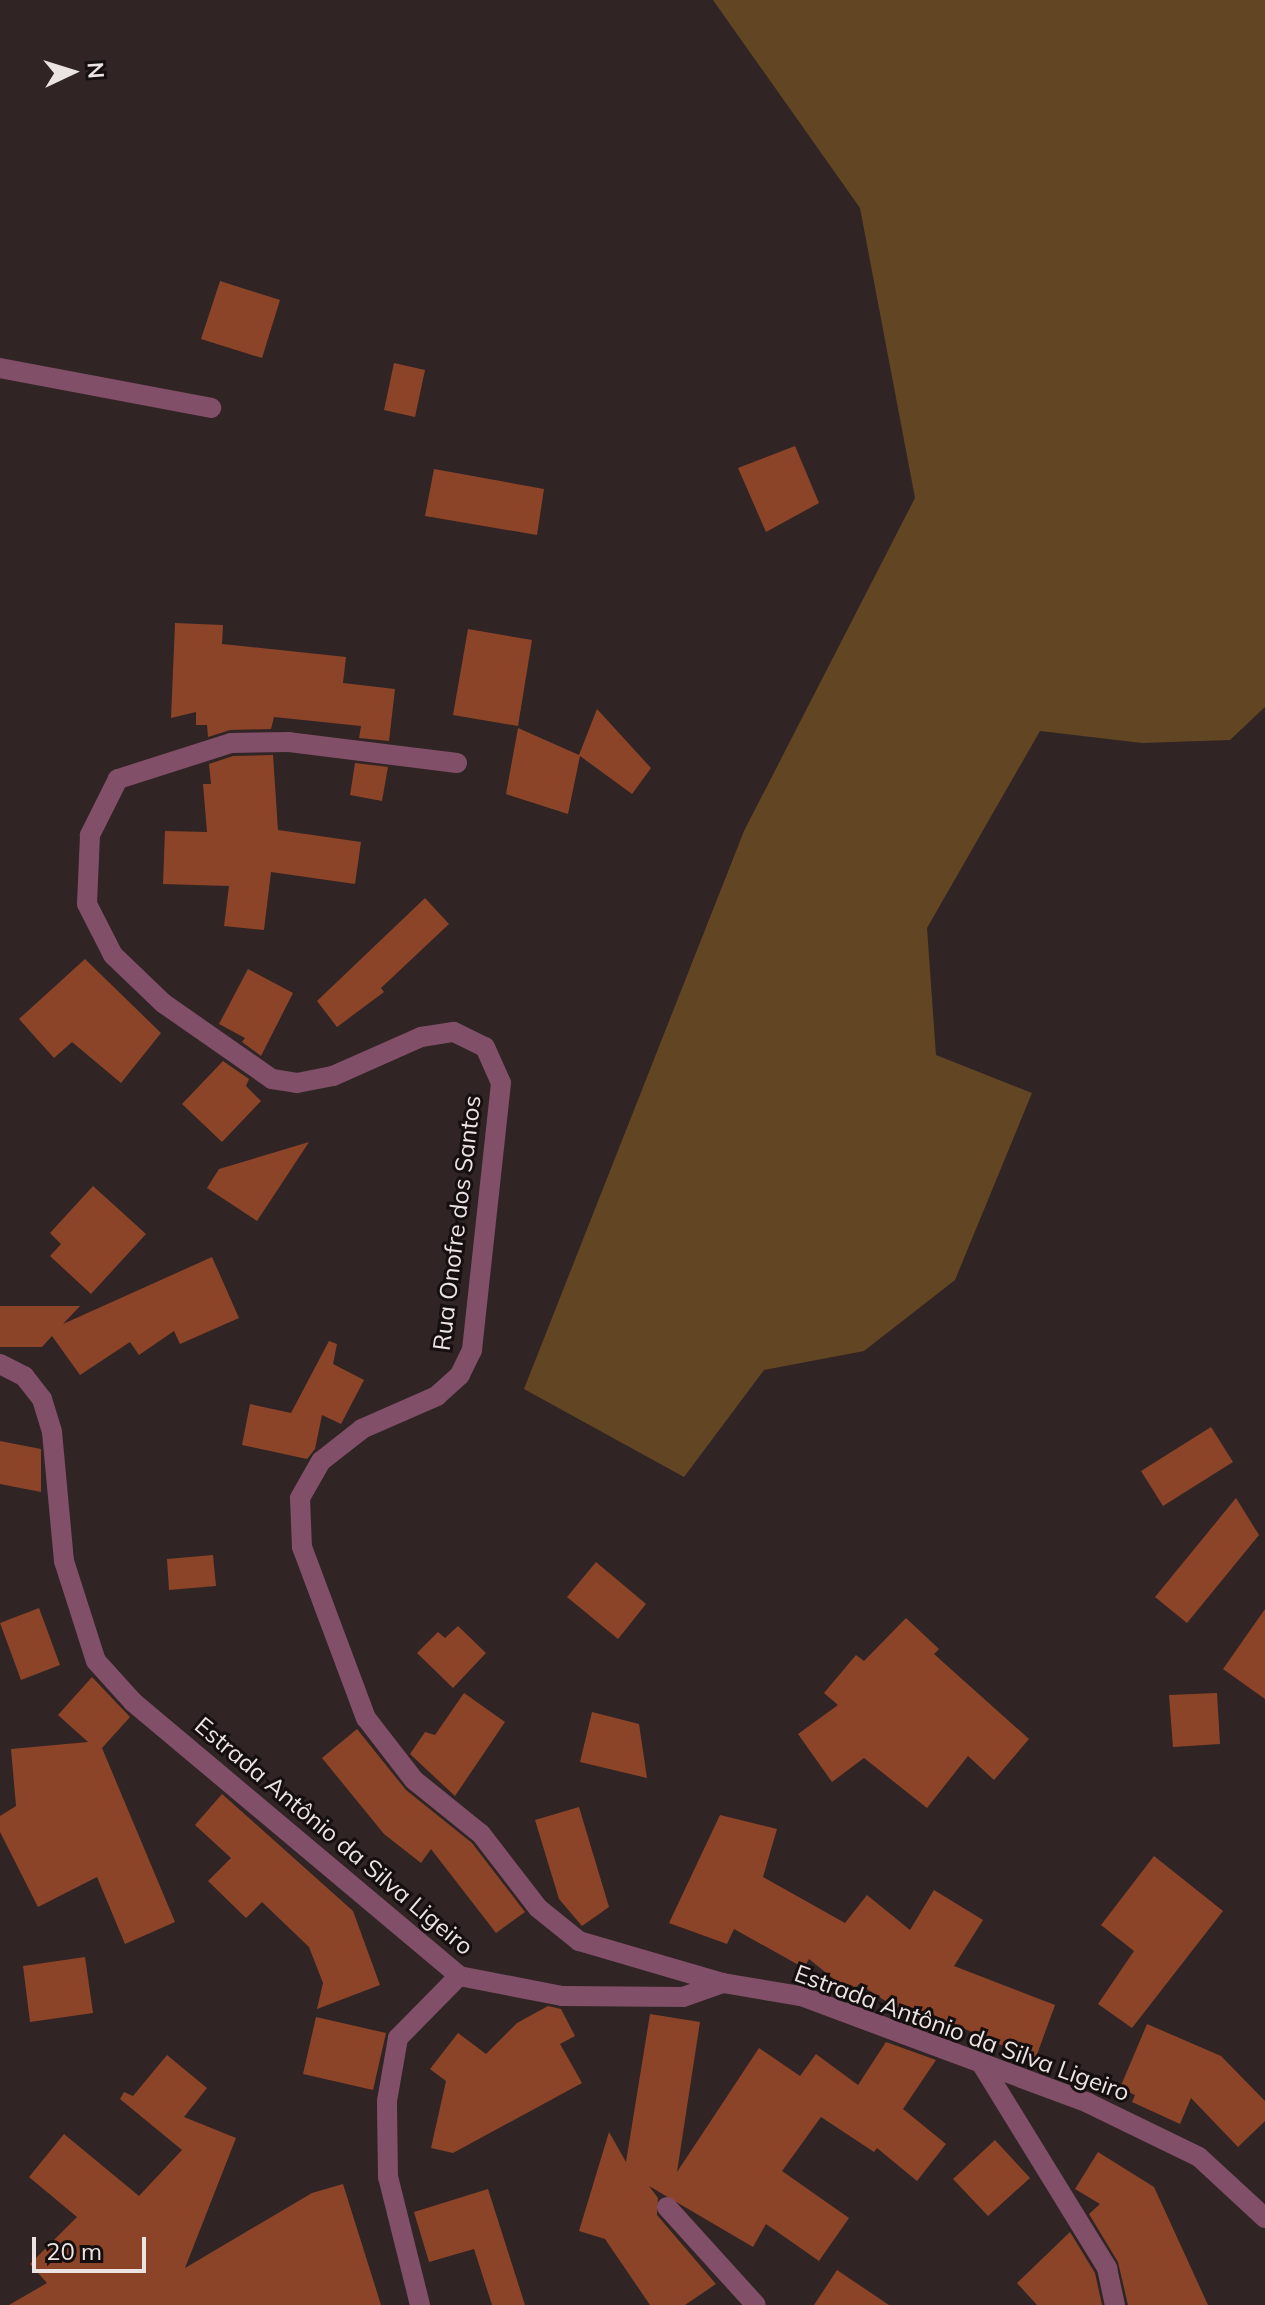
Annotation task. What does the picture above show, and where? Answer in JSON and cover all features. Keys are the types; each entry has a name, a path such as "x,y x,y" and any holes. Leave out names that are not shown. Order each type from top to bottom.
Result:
{"street":[{"path":"0,368 211,408"},
{"name":"Rua Onofre dos Santos","path":"457,763 260,742 231,743 118,779 90,835 87,904 113,955 163,1003 272,1079 297,1083 333,1076 421,1037 454,1032 485,1047 501,1083 472,1350 460,1375 437,1396 362,1429 321,1461 300,1498 302,1547 366,1718 414,1780 481,1834 538,1908 579,1941 723,1983"},
{"name":"Estrada Antônio da Silva Ligeiro","path":"0,1364 24,1376 45,1410 52,1432 64,1561 96,1661 133,1702 459,1976 562,1996 683,1997 723,1983 801,1996 1088,2103 1199,2157 1265,2218"},
{"path":"420,2305 388,2177 387,2101 398,2038 459,1976"},
{"path":"981,2063 1107,2268 1115,2305"},
{"path":"667,2207 756,2305"}],"shaded area":[{"path":"713,0 1265,0 1265,707 1230,740 1142,743 1040,731 927,928 936,1055 1032,1093 955,1280 864,1351 764,1370 684,1477 524,1389 744,831 915,498 860,208"}],"building":[{"path":"220,281 280,300 262,358 201,339"},
{"path":"394,363 425,370 415,417 384,410"},
{"path":"795,446 819,503 766,532 738,468"},
{"path":"434,469 544,489 537,535 425,516"},
{"path":"175,623 223,625 222,644 346,657 343,683 395,689 389,741 359,738 361,726 274,717 271,729 230,730 208,737 207,725 196,725 196,712 171,718"},
{"path":"468,629 532,640 518,726 453,715"},
{"path":"597,709 651,768 632,794 580,756 568,814 506,794 518,728 579,755"},
{"path":"273,755 278,830 361,842 355,884 271,872 264,930 224,926 229,886 163,884 165,831 207,832 203,784 211,784 209,764 233,756"},
{"path":"355,763 388,767 382,801 350,795"},
{"path":"425,898 449,924 381,988 384,992 337,1027 317,1001"},
{"path":"85,959 161,1033 121,1083 72,1042 54,1058 19,1019"},
{"path":"248,969 293,993 261,1056 242,1042 245,1038 219,1024"},
{"path":"223,1061 249,1079 246,1086 261,1101 222,1142 182,1104"},
{"path":"309,1142 257,1221 207,1188 219,1169"},
{"path":"93,1186 146,1234 91,1294 50,1256 61,1244 50,1233"},
{"path":"212,1257 239,1318 180,1344 174,1331 139,1355 130,1342 80,1375 52,1336 42,1347 0,1347 0,1306 80,1306 63,1324"},
{"path":"329,1341 337,1344 333,1364 364,1380 341,1424 322,1415 315,1449 307,1459 242,1445 250,1404 291,1413"},
{"path":"1211,1427 1233,1462 1163,1506 1141,1471"},
{"path":"0,1441 41,1449 41,1492 0,1484"},
{"path":"1236,1498 1259,1535 1187,1623 1155,1597"},
{"path":"213,1555 216,1586 169,1590 167,1559"},
{"path":"596,1562 646,1604 618,1639 567,1597"},
{"path":"39,1608 60,1665 21,1680 0,1623"},
{"path":"1265,1609 1265,1699 1223,1669"},
{"path":"906,1618 939,1649 934,1654 1029,1739 994,1780 968,1756 927,1808 864,1758 832,1782 798,1734 838,1705 824,1693 856,1655 864,1661"},
{"path":"458,1626 486,1653 453,1688 417,1653 438,1632 445,1638"},
{"path":"92,1677 130,1717 102,1748 175,1922 125,1944 97,1877 38,1907 0,1832 0,1816 16,1806 11,1749 88,1742 58,1715"},
{"path":"464,1693 505,1722 455,1796 410,1754 425,1732 435,1735"},
{"path":"1217,1693 1220,1744 1173,1747 1169,1695"},
{"path":"592,1712 639,1724 647,1778 580,1762"},
{"path":"357,1729 406,1790 472,1843 525,1912 496,1933 431,1849 421,1863 384,1834 322,1758"},
{"path":"222,1794 353,1911 380,1985 317,2009 323,1983 309,1947 262,1902 246,1918 208,1881 231,1858 195,1825"},
{"path":"579,1807 609,1907 582,1926 559,1899 535,1820"},
{"path":"720,1815 777,1829 763,1877 845,1923 867,1895 910,1930 934,1890 983,1920 954,1966 1055,2005 1035,2060 929,2013 923,2025 859,1984 851,1993 809,1959 804,1968 734,1929 727,1944 669,1923"},
{"path":"1154,1856 1223,1911 1132,2028 1098,2004 1134,1951 1101,1925"},
{"path":"85,1957 93,2013 30,2022 23,1966"},
{"path":"548,2006 561,2009 575,2036 560,2044 582,2083 453,2153 431,2148 446,2081 430,2069 458,2033 486,2054 517,2023"},
{"path":"650,2014 700,2022 677,2172 759,2048 800,2076 816,2054 858,2085 886,2042 936,2060 903,2109 946,2144 917,2181 877,2148 874,2152 821,2117 782,2171 849,2218 819,2261 766,2224 753,2247 649,2186 658,2198 657,2215 716,2284 685,2305 650,2305 605,2239 579,2231 609,2132 626,2162"},
{"path":"316,2017 386,2033 373,2090 303,2074"},
{"path":"1147,2024 1221,2056 1265,2101 1265,2121 1238,2147 1191,2098 1180,2124 1132,2102 1135,2095 1120,2088"},
{"path":"167,2055 207,2088 184,2117 236,2138 185,2268 312,2193 343,2184 381,2305 9,2305 47,2283 30,2264 77,2217 29,2177 64,2134 139,2196 182,2150 120,2099 124,2092 133,2096"},
{"path":"995,2140 1030,2178 988,2216 953,2179"},
{"path":"1098,2152 1154,2187 1208,2305 1128,2305 1118,2262 1089,2214 1100,2204 1075,2189"},
{"path":"488,2189 525,2305 492,2305 474,2249 429,2262 414,2212"},
{"path":"1070,2232 1095,2273 1102,2305 1037,2305 1017,2283"},
{"path":"837,2270 889,2305 814,2305"}]}
